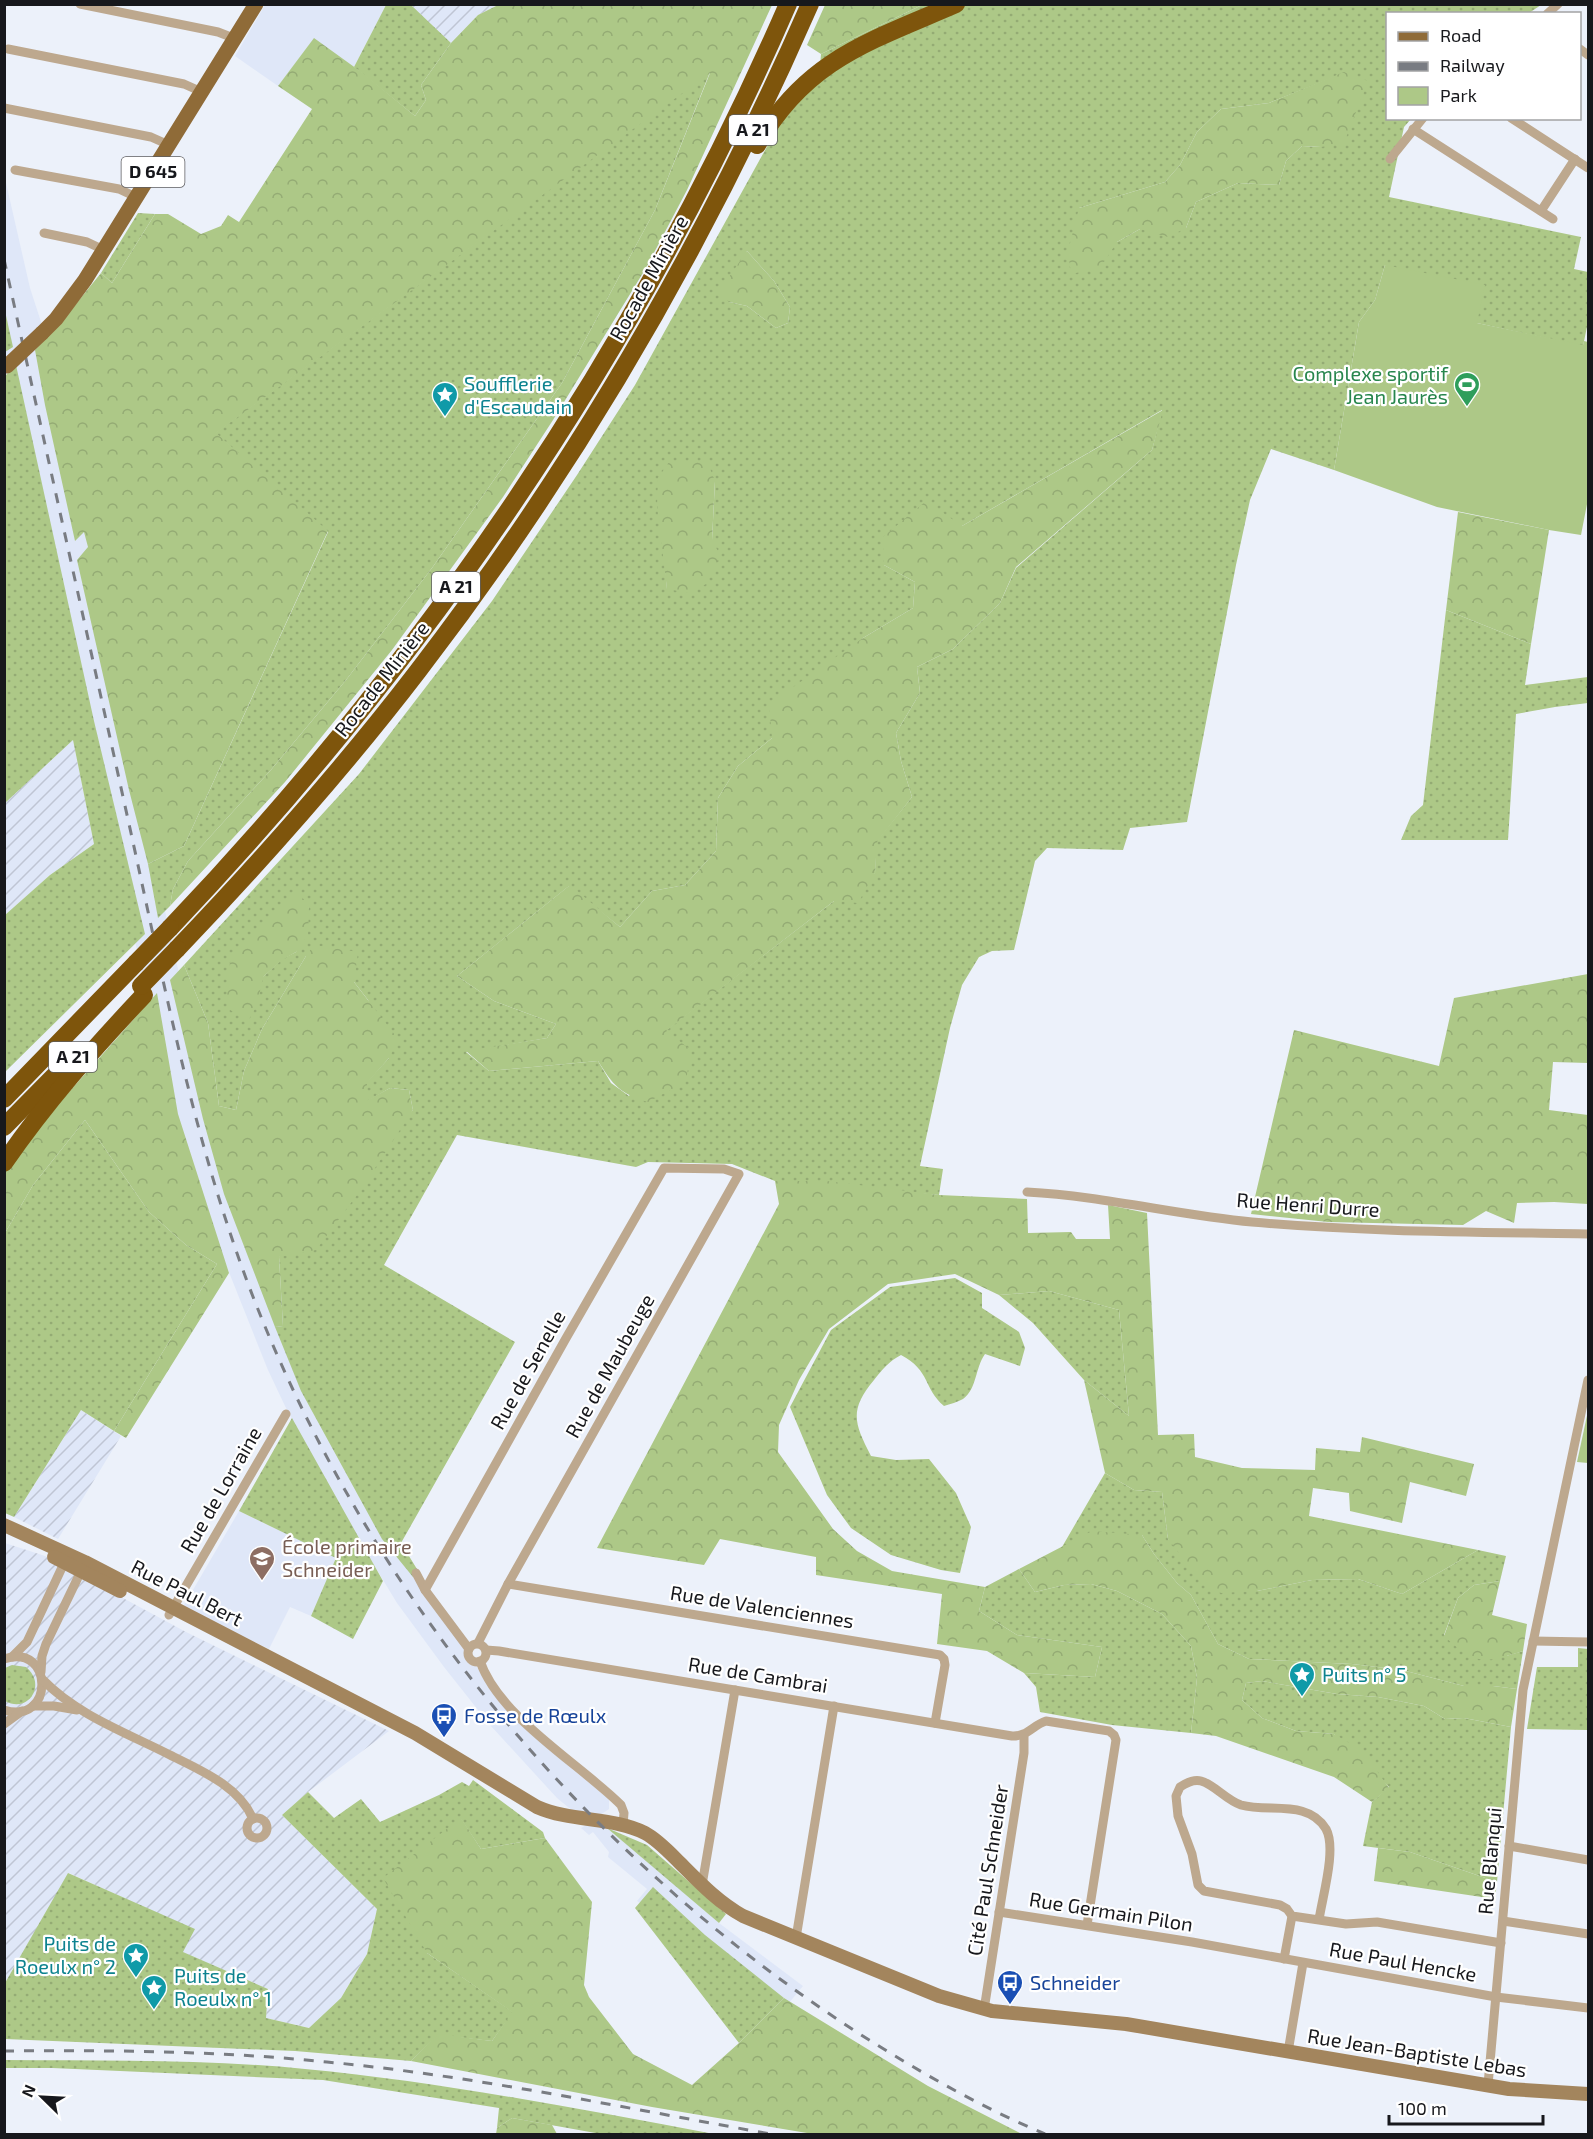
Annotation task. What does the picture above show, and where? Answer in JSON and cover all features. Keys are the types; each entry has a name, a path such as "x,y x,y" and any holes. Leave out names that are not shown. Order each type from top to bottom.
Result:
{"highway":[{"name":"Rocade Minière","path":"4,1099 170,928 266,824 361,712 473,564 534,474 611,352 681,228 744,103 788,4"},
{"name":"Rocade Minière","path":"4,1127 178,954 360,744 482,584 583,435 690,253 738,160 810,4"},
{"path":"690,253 710,228 774,118 804,83 848,53 956,4"},
{"path":"4,1084 136,963"},
{"path":"4,1163 71,1074 143,991"}],"main road":[{"name":"D 645","path":"6,367 42,333 67,305 104,250 256,4"}],"street":[{"path":"80,4 219,32 236,39"},
{"path":"8,49 184,84 202,92"},
{"path":"4,108 151,137 169,145"},
{"path":"1390,159 1421,120"},
{"path":"1514,120 1588,168"},
{"path":"1413,129 1553,219"},
{"path":"1541,211 1575,159"},
{"path":"15,170 119,189 136,197"},
{"path":"44,233 87,242 104,250"},
{"name":"Rue de Maubeuge","path":"478,1643 481,1633 508,1584 739,1174 724,1169 664,1168"},
{"name":"Rue de Senelle","path":"425,1590 564,1340 664,1168"},
{"name":"Rue Henri Durre","path":"1027,1192 1068,1194 1264,1222 1336,1228 1588,1234"},
{"name":"Rue Blanqui","path":"1488,2085 1520,1718 1533,1641 1588,1380"},
{"name":"Rue de Lorraine","path":"171,1612 286,1414"},
{"name":"Rue Paul Bert","path":"4,1525 171,1612 291,1667 444,1748 537,1807 559,1815 623,1825 644,1832 656,1840 718,1900 736,1912 939,1996 984,2010"},
{"name":"Rue Paul Bert","path":"4,1534 66,1558"},
{"path":"8,1658 27,1642 66,1558"},
{"path":"33,1706 41,1694 42,1656 46,1644 83,1566"},
{"path":"416,1573 425,1590 469,1649 470,1659 480,1661 485,1657 486,1650 482,1645 474,1644 469,1649"},
{"name":"Rue de Valenciennes","path":"508,1584 939,1655 944,1659 945,1665 935,1723"},
{"path":"1533,1641 1588,1642"},
{"name":"Rue de Cambrai","path":"486,1650 1012,1736 1024,1735"},
{"path":"8,1658 27,1659 36,1666 60,1695 88,1714 209,1776 238,1796 247,1806 253,1819"},
{"path":"480,1661 483,1671 492,1684 517,1714 621,1805 624,1813 623,1825"},
{"path":"702,1885 735,1690"},
{"path":"4,1724 33,1706 54,1706 88,1714"},
{"path":"796,1938 834,1706"},
{"path":"4,1710 22,1711"},
{"path":"1024,1735 1046,1721 1105,1730 1115,1737 1087,1925"},
{"name":"Cité Paul Schneider","path":"984,2010 1024,1754 1024,1735"},
{"path":"1319,1920 1330,1851 1327,1833 1321,1823 1303,1811 1239,1804 1227,1799 1201,1781 1184,1784 1177,1792 1177,1811 1190,1847 1200,1888 1208,1893 1280,1905 1292,1916 1319,1920 1346,1924 1377,1922 1501,1943"},
{"path":"1509,1846 1588,1860"},
{"name":"Rue Germain Pilon","path":"999,1912 1217,1947"},
{"path":"1284,1959 1292,1916"},
{"path":"1503,1921 1588,1934"},
{"name":"Rue Paul Hencke","path":"1217,1947 1496,1997 1588,2008"},
{"name":"Rue Paul Hencke","path":"1288,2052 1303,1963"},
{"name":"Rue Jean-Baptiste Lebas","path":"984,2010 1126,2024 1488,2085 1533,2091 1588,2094"}],"shaded area":[{"path":"265,5 386,5 354,67 314,39 278,86 235,56"},
{"path":"411,5 498,5 478,15 451,43"},
{"path":"4,174 30,288 42,325 4,360"},
{"path":"43,334 84,519 170,935 227,1177 428,1599 502,1702 609,1800 609,1809 600,1815 616,1832 719,1923 803,1986 784,2009 671,1923 637,1901 647,1889 608,1857 609,1852 593,1832 589,1835 581,1828 586,1825 580,1817 557,1798 490,1725 397,1603 346,1519 268,1370 205,1212 161,1056 5,369"},
{"path":"73,740 94,844 50,875 5,915 5,803"},
{"path":"81,1410 121,1436 58,1539 14,1517"},
{"name":"École primaire Schneider","path":"239,1511 337,1558 311,1616 290,1607 269,1649 183,1607"},
{"path":"5,1543 45,1556 186,1632 389,1731 308,1792 282,1815 377,1909 367,1954 341,1998 310,2028 266,2018 268,1989 182,1952 194,1930 69,1873 5,1983"}],"green space":[{"path":"604,4 607,6 609,4 772,5 687,190 646,268 503,497 392,650 285,782 170,906 173,889 188,861 270,771 346,680 432,568 562,383 655,210 710,73 216,433 328,531 184,846 148,864 77,560 88,547 84,532 75,541 35,350 101,273 112,283 155,214 168,214 201,234 221,226 228,215 239,222 312,109 278,86 314,38 364,74 415,116 426,100 421,85 451,43 478,15 498,5"},
{"path":"825,4 922,5 821,54 807,45"},
{"path":"386,5 411,5 451,43 421,85 426,100 415,116 354,67"},
{"path":"922,5 1541,5 1530,12 1386,12 1386,120 1410,120 1404,127 1389,197 1581,237 1574,269 1588,272 1588,322 1583,346 1477,323 1385,265 1375,300 1359,322 1334,470 1271,449 1250,500 1187,822 1130,828 1123,850 1047,848 1035,861 1014,950 992,951 979,957 962,985 950,1028 920,1166 943,1169 939,1195 775,1181 732,1164 648,1162 636,1167 457,1135 384,1265 515,1342 401,1543 420,1574 413,1577 382,1539 301,1391 275,1327 283,1326 279,1257 413,1110 409,1090 390,1088 366,1102 366,1083 389,1058 368,1000 354,982 306,956 262,1029 244,1071 236,1110 219,1106 208,1023 184,965 359,774 492,601 635,385 779,125 819,79 821,54","holes":["1344,73 1321,147 1302,146 1286,161 1279,185 1238,183 1196,202 1186,228 1140,229 1117,242 1079,208 1165,182 1180,165 1197,132 1221,109 1269,103","747,251 774,281 790,307 788,323 776,328 747,306 729,302","1162,410 1152,450 1016,568 1000,603 953,649 917,667 920,693 896,733 901,761 912,797 876,842 875,873 834,901 665,1031 629,1096 611,1083 598,1061 489,1071 466,1052 547,1038 556,1024 494,1001 457,976 569,886 620,927 652,891 685,885 716,851 718,798 738,766 772,738 863,638 913,608 915,582 884,565 962,526","715,481 712,540 667,589 665,563","309,906 296,952 282,959 263,977"]},
{"path":"710,72 655,210 562,383 432,568 346,680 270,771 188,861 173,889 170,906 158,918 148,864 184,846 328,532 215,433"},
{"path":"1344,72 1368,81 1344,143 1321,147 1302,146 1286,161 1279,185 1238,183 1196,202 1186,228 1168,237 1140,229 1117,242 1100,268 1071,274 1068,251 1079,208 1165,182 1180,165 1197,132 1221,109 1269,103"},
{"path":"138,213 155,214 112,283 101,273"},
{"path":"747,251 774,281 790,307 788,323 776,328 747,306 729,302 718,293"},
{"name":"Complexe sportif Jean Jaurès","path":"1385,265 1485,285 1477,323 1583,345 1584,341 1588,342 1588,499 1581,535 1437,507 1334,470 1359,322 1375,300"},
{"path":"5,311 13,347 4,352"},
{"path":"16,365 94,721 145,934 5,1072 5,915 50,875 94,844 73,740 5,803 4,377"},
{"path":"1163,410 1152,450 1016,567 1000,603 953,649 917,667 920,693 896,733 901,761 912,797 877,842 875,873 858,903 834,901 666,1031 691,1050 687,1075 674,1088 648,1102 624,1092 608,1076 598,1061 489,1071 466,1051 547,1038 556,1024 494,1001 457,976 570,885 620,927 652,891 685,885 716,851 718,798 738,766 772,738 769,704 863,638 913,608 915,582 884,565 883,537 926,501 962,526"},
{"path":"707,461 715,481 712,540 720,555 706,584 689,593 667,589 657,506 658,478 669,462"},
{"path":"1458,512 1549,530 1531,644 1446,610"},
{"path":"1446,610 1531,644 1525,685 1588,677 1588,703 1516,714 1508,840 1401,840 1411,816 1423,805"},
{"path":"298,892 309,906 308,935 296,952 282,960 263,977 257,1005 248,1021 227,1008 227,977 231,959"},
{"path":"314,945 358,952 354,982 398,1039 389,1058 367,1083 366,1101 390,1088 409,1090 413,1110 362,1188 316,1250 279,1257 283,1326 275,1327 224,1194 203,1119 170,980 184,965 208,1023 219,1106 236,1110 244,1071 262,1029"},
{"path":"1588,974 1588,1063 1553,1062 1549,1110 1588,1115 1588,1204 1517,1203 1514,1223 1486,1211 1463,1225 1328,1222 1251,1214 1294,1030 1439,1066 1454,998"},
{"path":"157,993 178,1114 229,1273 126,1438 114,1431 217,1264 186,1245 149,1212 85,1120 33,1185 5,1233 5,1164"},
{"path":"85,1120 149,1212 186,1245 217,1264 114,1431 81,1410 14,1517 5,1513 5,1233 33,1185"},
{"path":"1571,1173 1588,1173 1588,1193 1571,1194"},
{"path":"775,1181 827,1181 939,1195 1027,1199 1028,1233 1071,1232 1076,1239 1110,1239 1108,1205 1147,1213 1158,1435 1194,1434 1195,1457 1242,1468 1315,1470 1316,1448 1360,1452 1362,1437 1474,1464 1466,1496 1410,1482 1402,1523 1350,1511 1349,1493 1313,1488 1309,1516 1478,1550 1402,1594 1358,1579 1312,1580 1257,1591 1221,1593 1201,1581 1168,1539 1162,1492 1134,1490 1105,1473 1084,1380 1129,1416 1119,1310 1049,1291 999,1295 955,1274 888,1284 829,1329 799,1380 779,1425 778,1452 833,1529 857,1551 892,1571 985,1587 979,1611 1017,1635 1102,1647 1095,1677 1024,1673 987,1651 937,1644 942,1594 816,1575 816,1557 720,1539 704,1565 597,1548 779,1204"},
{"path":"955,1278 982,1293 982,1308 1019,1332 1025,1348 1020,1366 985,1354 968,1395 944,1406 917,1367 901,1355 886,1366 866,1391 857,1417 861,1434 871,1456 896,1460 929,1459 956,1493 971,1527 960,1573 941,1570 891,1555 851,1528 827,1495 790,1407 831,1330 890,1287"},
{"path":"1049,1291 1119,1310 1129,1416 1084,1380 1033,1323 999,1295"},
{"path":"1588,1411 1588,1463 1577,1462"},
{"path":"292,1418 383,1581 353,1639 311,1616 336,1558 239,1511"},
{"path":"1105,1473 1134,1490 1162,1492 1168,1539 1257,1591 1312,1580 1358,1579 1402,1594 1478,1550 1506,1556 1500,1581 1474,1585 1458,1598 1444,1635 1506,1656 1523,1651 1517,1689 1464,1686 1402,1670 1352,1664 1249,1659 1218,1644 1191,1595 1177,1583 1142,1535 1062,1547"},
{"path":"1092,1531 1142,1535 1177,1583 1191,1595 1218,1644 1249,1659 1352,1664 1402,1670 1464,1686 1517,1689 1511,1727 1464,1718 1445,1719 1424,1706 1378,1697 1337,1694 1262,1681 1246,1683 1242,1700 1262,1718 1296,1731 1334,1734 1363,1751 1389,1788 1372,1802 1334,1777 1216,1736 1191,1733 1197,1678 1191,1646 1162,1614 1117,1591 1091,1584 1064,1585 1035,1592 1019,1569"},
{"path":"1019,1569 1035,1592 1064,1585 1091,1584 1117,1591 1162,1614 1191,1646 1197,1678 1191,1733 1112,1725 1040,1712 1036,1687 1024,1673 1095,1677 1102,1647 1017,1635 979,1611 985,1587"},
{"path":"1500,1581 1492,1615 1527,1624 1523,1651 1489,1660 1473,1657 1444,1636 1458,1598 1474,1585"},
{"path":"1578,1648 1588,1649 1588,1730 1527,1729 1537,1667 1578,1667"},
{"path":"12,1665 26,1667 35,1681 32,1695 21,1704 5,1701 5,1668"},
{"path":"1262,1681 1337,1694 1378,1697 1424,1706 1445,1719 1464,1718 1511,1727 1497,1882 1410,1852 1363,1846 1372,1802 1389,1787 1334,1734 1296,1731 1262,1718 1242,1700 1246,1683"},
{"path":"473,1780 543,1832 545,1838 481,1849 461,1819 427,1953 513,2012 492,2041 437,2035 411,2061 295,2051 5,2039 5,1983 68,1873 195,1929 183,1952 268,1989 266,2018 309,2028 341,1998 367,1954 377,1909 282,1815 308,1792 334,1818 361,1799 380,1822 462,1782 469,1786"},
{"path":"461,1818 481,1849 545,1838 592,1902 584,1985 589,1997 633,2054 692,2085 784,1998 928,2086 1022,2134 813,2134 652,2107 411,2061 437,2034 492,2041 512,2012 427,1953 383,1878"},
{"path":"607,1828 647,1845 726,1914 719,1923"},
{"path":"1378,1848 1410,1852 1497,1882 1495,1899 1374,1881"},
{"path":"653,1887 705,1935 784,1998 739,2043 635,1908"},
{"path":"5,2060 192,2062 356,2074 561,2106 714,2134 601,2134 512,2118 497,2128 499,2108 323,2080 5,2068"},
{"path":"512,2118 552,2125 557,2134 496,2134 497,2128"}],"railway":[{"path":"4,259 195,1115 247,1281 296,1396 354,1505 421,1610 496,1709 578,1802 668,1888 764,1967 866,2038 954,2090 1045,2134"},
{"path":"4,2051 166,2052 247,2056 383,2068 494,2084 771,2134"}],"place":[{"name":"Complexe sportif Jean Jaurès","path":"1467,408"},
{"name":"Soufflerie d'Escaudain","path":"445,418"},
{"name":"École primaire Schneider","path":"262,1582"},
{"name":"Puits n° 5","path":"1302,1698"},
{"name":"Fosse de Rœulx","path":"444,1739"},
{"name":"Puits de Roeulx n° 2","path":"136,1979"},
{"name":"Schneider","path":"1010,2006"},
{"name":"Puits de Roeulx n° 1","path":"154,2011"}]}
